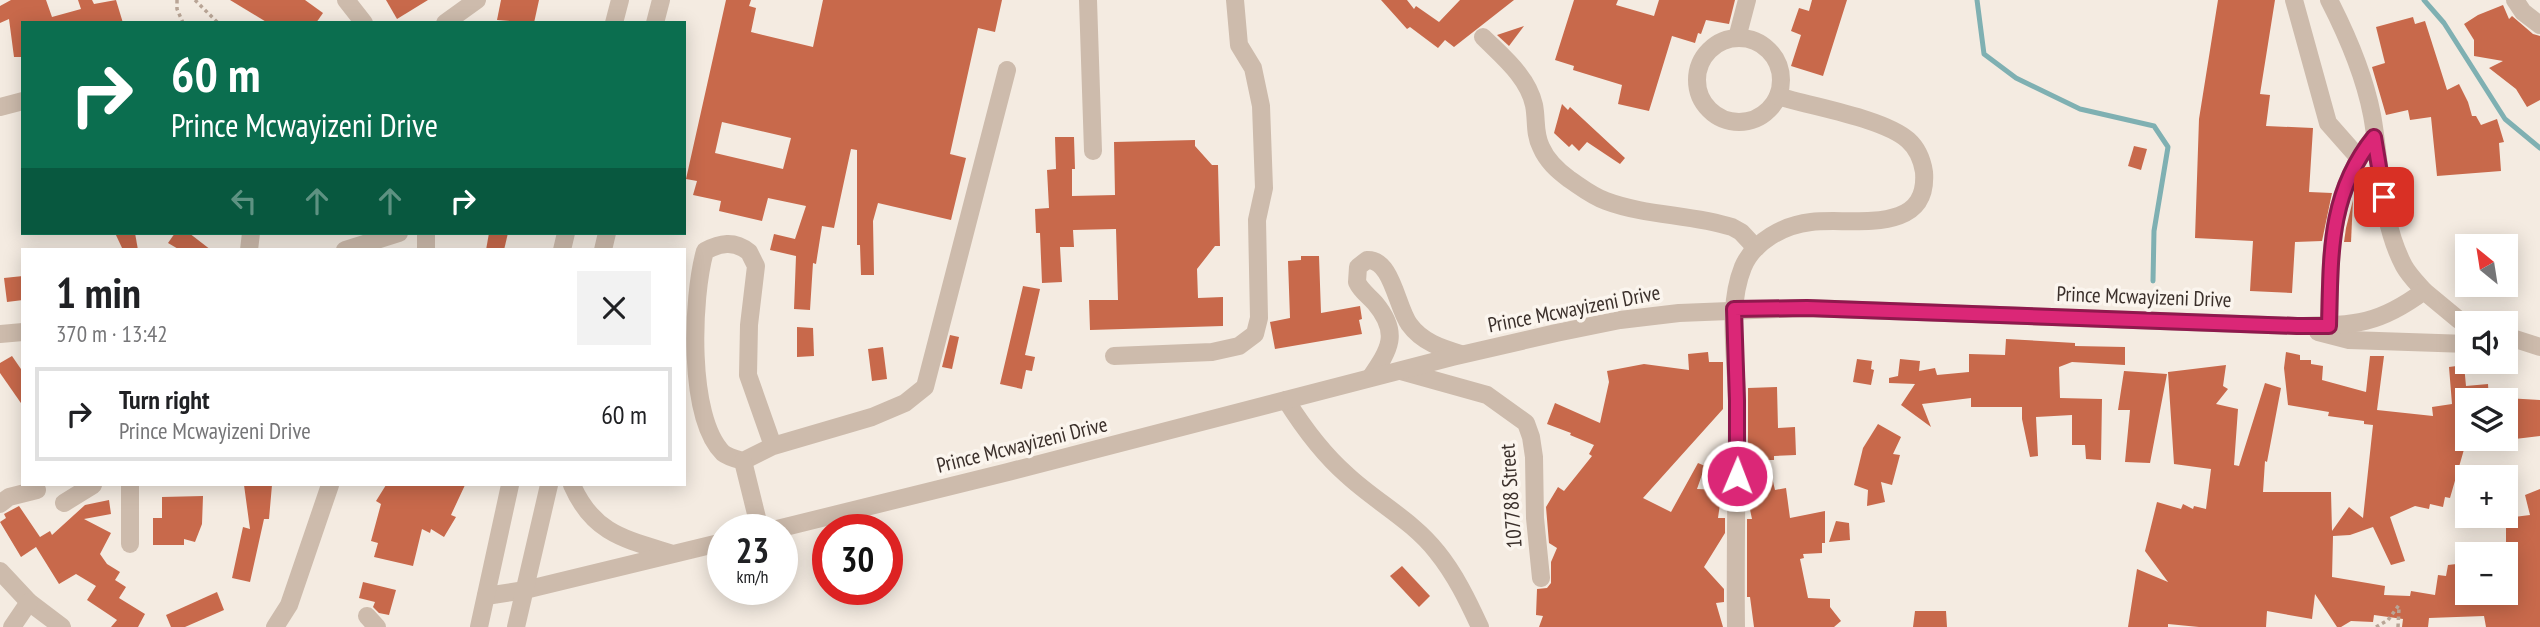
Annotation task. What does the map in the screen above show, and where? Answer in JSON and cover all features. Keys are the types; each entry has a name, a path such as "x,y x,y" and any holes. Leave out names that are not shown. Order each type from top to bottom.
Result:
{"street":[{"path":"346,0 363,21"},
{"path":"448,21 477,0"},
{"path":"615,21 620,0"},
{"path":"656,21 661,0"},
{"path":"1088,0 1093,150"},
{"path":"1114,356 1212,352 1239,346 1255,334 1259,318 1258,220 1264,188 1261,119 1253,68 1239,45 1235,0"},
{"path":"1737,38 1747,0"},
{"path":"2294,0 2328,123 2358,157"},
{"path":"2329,0 2357,58 2372,115 2394,243 2405,268 2424,291 2455,317"},
{"path":"2515,0 2523,12 2540,25"},
{"path":"1483,37 1520,74 1534,104 1536,135 1541,148 1547,159 1563,174 1604,200 1628,208 1732,227 1756,247"},
{"path":"1737,38 1757,43 1774,56 1780,69 1781,83 1771,108 1760,117 1734,122 1721,118 1710,110 1698,87 1698,73 1711,49 1723,41 1737,38"},
{"path":"773,446 748,375 749,325 756,266 749,251 744,248 719,243 705,251 700,268 694,331 703,412 712,437 724,454 743,461 773,446 872,417 905,403 925,387 1007,70"},
{"path":"1736,627 1737,401 1734,309 1743,268 1756,247 1774,234 1800,224 1884,221 1896,218 1916,204 1924,183 1922,160 1917,150 1900,134 1866,121 1778,96"},
{"path":"0,107 21,102"},
{"path":"2329,326 2336,220 2347,181 2358,157 2374,137"},
{"path":"351,248 393,235"},
{"path":"1370,378 1386,355 1391,341 1390,326 1357,282 1358,267 1367,260 1378,261 1384,266 1409,325 1433,345 1461,355"},
{"name":"Prince Mcwayizeni Drive","path":"798,524 1400,370 1620,320 1734,309 1807,308 2329,326 2354,325 2377,320 2400,309 2424,291"},
{"path":"2297,326 2348,340 2455,344"},
{"path":"0,334 21,332"},
{"path":"2518,340 2540,347"},
{"path":"2518,346 2540,347"},
{"name":"107788 Street","path":"1400,370 1487,395 1526,423 1534,457 1535,518 1541,578"},
{"path":"1286,400 1303,426 1346,475 1416,530 1436,551 1450,570 1480,627"},
{"path":"743,461 756,514"},
{"path":"64,503 91,486"},
{"path":"130,486 130,544"},
{"path":"278,626 289,605 330,486"},
{"path":"480,627 510,486"},
{"path":"516,627 549,486"},
{"path":"572,486 591,517 607,531 673,554"},
{"path":"0,504 9,497 37,490"},
{"path":"486,596 525,590 707,546"},
{"path":"0,571 29,602 62,627"},
{"path":"12,627 29,602"}],"path":[{"path":"177,0 177,9 182,21"},
{"path":"195,0 216,21"},
{"path":"2376,627 2388,620 2399,606 2398,627"}],"building":[{"path":"11,0 46,0 52,17 81,9 78,0 92,0 94,4 116,0 122,21 21,21 21,57 14,57 9,19 0,23 0,6"},
{"path":"230,0 305,0 323,13 317,21 265,21"},
{"path":"386,0 428,0 397,19"},
{"path":"501,0 539,0 534,21 497,20"},
{"path":"726,0 751,0 749,6 756,8 751,32 813,47 823,0 1002,0 995,32 978,28 950,154 966,158 951,220 878,203 873,221 874,275 861,275 860,245 857,245 857,150 851,149 834,228 822,226 816,264 813,263 810,310 794,309 796,256 770,250 774,234 795,239 806,206 768,198 762,221 719,211 721,201 693,195 697,181 686,179","holes":["722,122 791,138 783,169 715,153"]},
{"path":"1381,0 1407,0 1414,9 1416,6 1439,22 1460,0 1514,0 1454,47 1445,40 1438,48 1410,27 1407,29"},
{"path":"1574,0 1618,0 1616,5 1654,16 1659,0 1735,0 1729,24 1706,20 1695,43 1672,36 1649,111 1618,104 1622,85 1573,70 1574,66 1555,60"},
{"path":"1812,0 1847,0 1823,76 1791,66 1801,35 1791,31 1799,8 1809,11"},
{"path":"2218,0 2275,0 2260,94 2270,95 2266,126 2313,128 2309,192 2332,193 2322,241 2295,242 2292,293 2250,291 2253,241 2195,238 2199,119"},
{"path":"2503,5 2509,19 2512,16 2533,34 2540,36 2540,100 2527,107 2516,89 2489,68 2503,61 2474,56 2474,40 2464,24"},
{"path":"2413,17 2415,24 2425,21 2447,90 2459,84 2472,116 2476,116 2481,125 2497,119 2504,142 2499,143 2501,171 2437,176 2431,117 2410,120 2408,110 2386,115 2372,67 2385,63 2376,27"},
{"path":"1524,26 1509,46 1497,35"},
{"path":"1562,104 1568,110 1570,107 1625,158 1620,164 1587,142 1579,151 1572,144 1569,147 1554,133"},
{"path":"1055,137 1074,137 1072,196 1115,195 1114,142 1195,140 1195,146 1212,165 1218,165 1220,246 1215,246 1197,269 1198,298 1223,297 1223,326 1090,330 1089,300 1118,300 1116,229 1073,230 1074,247 1060,247 1062,282 1042,283 1040,233 1036,233 1035,209 1049,208 1047,170 1056,169"},
{"path":"2134,146 2147,149 2141,170 2128,166"},
{"path":"2353,200 2351,242 2344,242 2346,228"},
{"path":"116,235 135,235 138,248 122,248"},
{"path":"174,235 192,235 208,248 177,248 168,243"},
{"path":"489,235 508,235 504,248 486,248"},
{"path":"1301,256 1319,256 1321,313 1360,306 1362,334 1275,349 1270,322 1290,318 1288,261 1301,260"},
{"path":"21,276 21,300 7,302 4,278"},
{"path":"1023,286 1040,289 1025,355 1035,357 1032,371 1026,370 1022,389 1000,384"},
{"path":"797,327 813,328 814,356 797,357"},
{"path":"950,335 959,337 952,369 942,367"},
{"path":"2006,339 2075,343 2075,346 2125,347 2125,365 2072,362 2059,367 2060,398 2102,399 2101,460 2086,459 2085,445 2072,445 2072,415 2036,417 2038,456 2030,457 2022,407 1971,407 1971,398 1922,404 1931,427 1901,405 1915,384 1889,383 1889,378 1898,376 1900,359 1920,361 1919,371 1935,368 1937,375 1969,372 1969,354 2005,355"},
{"path":"883,347 887,379 872,381 868,349"},
{"path":"1708,352 1709,362 1723,362 1723,409 1643,498 1671,512 1698,463 1705,466 1697,489 1722,490 1718,518 1725,518 1725,533 1704,567 1724,589 1724,602 1716,603 1723,627 1539,627 1543,616 1536,615 1537,589 1547,588 1551,583 1551,562 1557,548 1549,543 1546,507 1558,487 1564,491 1592,456 1589,454 1594,445 1547,424 1555,403 1600,423 1609,382 1607,371 1644,364 1689,370 1688,354"},
{"path":"2286,352 2300,355 2300,360 2311,360 2311,364 2323,366 2322,380 2366,392 2370,356 2384,356 2377,410 2433,416 2432,407 2452,404 2449,367 2455,366 2455,374 2465,374 2466,386 2488,384 2488,388 2455,388 2455,451 2464,451 2460,465 2455,465 2455,481 2450,498 2445,497 2443,507 2430,504 2429,509 2415,506 2390,517 2405,561 2391,565 2373,527 2350,535 2333,536 2332,577 2385,586 2384,595 2410,596 2411,591 2435,595 2438,575 2446,576 2448,565 2455,564 2455,605 2518,605 2518,542 2506,542 2506,528 2518,528 2518,516 2530,515 2525,495 2540,489 2540,627 2486,627 2484,616 2429,618 2428,627 2402,627 2403,619 2374,615 2373,622 2351,621 2337,627 2315,594 2312,619 2267,611 2266,627 2168,624 2168,627 2128,627 2137,569 2168,582 2145,551 2157,502 2181,509 2183,504 2193,509 2194,506 2206,509 2211,469 2174,464 2168,372 2226,365 2223,386 2228,389 2216,404 2238,409 2234,465 2239,466 2265,383 2281,388 2267,462 2265,461 2263,492 2331,492 2332,531 2349,507 2363,518 2373,425 2364,424 2364,421 2328,416 2329,412 2288,405 2284,368"},
{"path":"12,356 21,369 21,403 0,373 0,363"},
{"path":"1857,359 1872,361 1871,369 1874,370 1871,385 1853,382"},
{"path":"2124,371 2167,374 2150,463 2125,462 2130,410 2118,410"},
{"path":"1777,387 1778,428 1795,427 1796,455 1774,456 1774,460 1768,460 1775,490 1786,488 1790,518 1825,511 1825,543 1822,543 1822,553 1803,554 1804,558 1800,559 1808,598 1830,599 1830,607 1841,621 1834,627 1754,627 1750,597 1747,597 1747,519 1752,519 1748,500 1757,498 1748,463 1748,388"},
{"path":"2518,399 2540,400 2540,436 2518,439"},
{"path":"1878,424 1901,437 1893,454 1900,455 1892,485 1881,482 1885,502 1867,506 1868,490 1854,485 1863,448"},
{"path":"244,486 272,486 269,519 264,519 250,582 232,578 243,527 250,529"},
{"path":"385,486 465,486 451,515 456,517 444,537 431,529 430,533 422,529 413,566 374,557 378,543 371,541 381,504 376,501"},
{"path":"203,496 202,524 195,542 184,539 184,545 153,545 153,518 162,518 162,497"},
{"path":"109,500 111,514 84,519 111,533 100,554 107,564 120,572 115,580 126,587 119,598 145,614 138,627 111,627 117,620 87,600 96,586 76,574 59,584 36,547 21,557 0,522 6,518 4,514 19,506 40,537 50,531 52,535 85,505"},
{"path":"1836,521 1849,523 1850,540 1829,542"},
{"path":"1402,566 1430,596 1419,607 1390,576"},
{"path":"363,582 396,590 389,615 379,613 373,607 375,602 359,598"},
{"path":"217,592 224,610 185,627 171,627 166,615"},
{"path":"1915,611 1946,611 1947,627 1913,627"}],"waterway":[{"path":"1977,0 1984,54 2016,78 2080,109 2154,126 2168,147 2154,231 2153,281"},
{"path":"2424,0 2444,23 2505,119 2540,148"}],"route":[{"path":"1737,476 1734,309 1807,308 2329,326 2333,240 2338,210 2358,157 2374,137 2384,197"}]}
